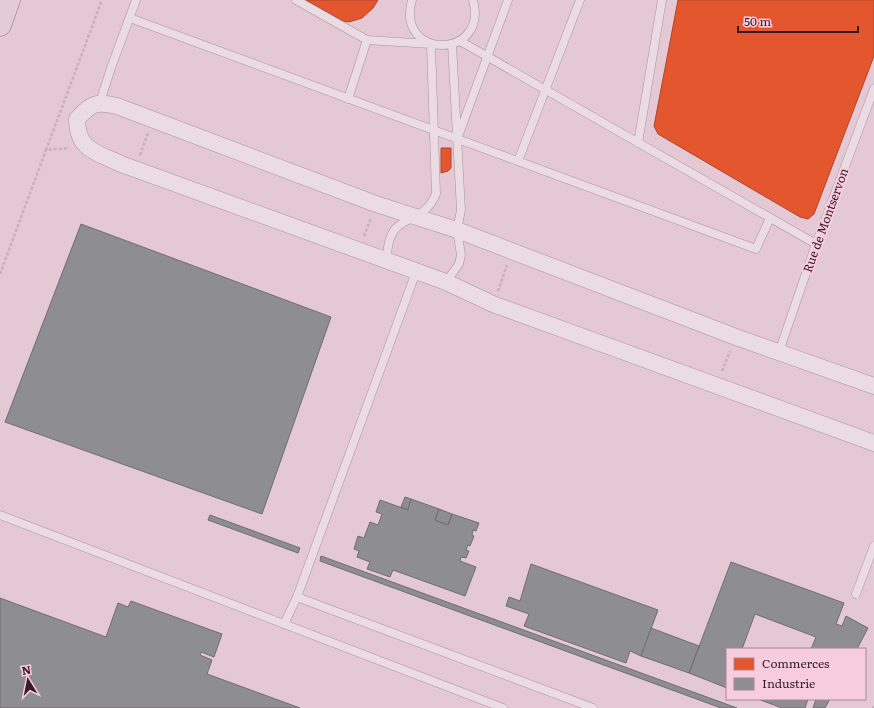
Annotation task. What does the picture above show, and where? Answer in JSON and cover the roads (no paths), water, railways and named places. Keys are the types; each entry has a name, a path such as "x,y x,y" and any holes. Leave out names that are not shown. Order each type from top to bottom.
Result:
{"main road":[{"path":"0,25 9,0"}],"street":[{"path":"874,386 736,337 457,230 376,204 118,106 100,102 86,109 77,118 77,130 86,148 135,169 358,252 386,260 446,282 493,304 716,384 874,443"}],"lane":[{"path":"100,102 136,0"},
{"path":"296,0 367,40 442,46 456,42 470,30 475,20 473,0"},
{"path":"412,0 409,11 412,26 422,39 431,44"},
{"path":"458,139 508,0"},
{"path":"518,161 580,0"},
{"path":"638,142 662,0"},
{"path":"130,18 756,249 770,218"},
{"path":"348,98 367,40"},
{"path":"456,42 488,56 816,244"},
{"path":"446,282 452,276 461,255 457,230 461,210 456,42"},
{"path":"386,260 388,240 392,231 432,204 436,194 431,44"},
{"name":"Rue de Montservon","path":"779,352 816,244 874,90"},
{"path":"284,624 296,598 416,272"},
{"path":"0,515 503,708"},
{"path":"856,594 874,546"},
{"path":"296,598 500,672 593,708"}]}
